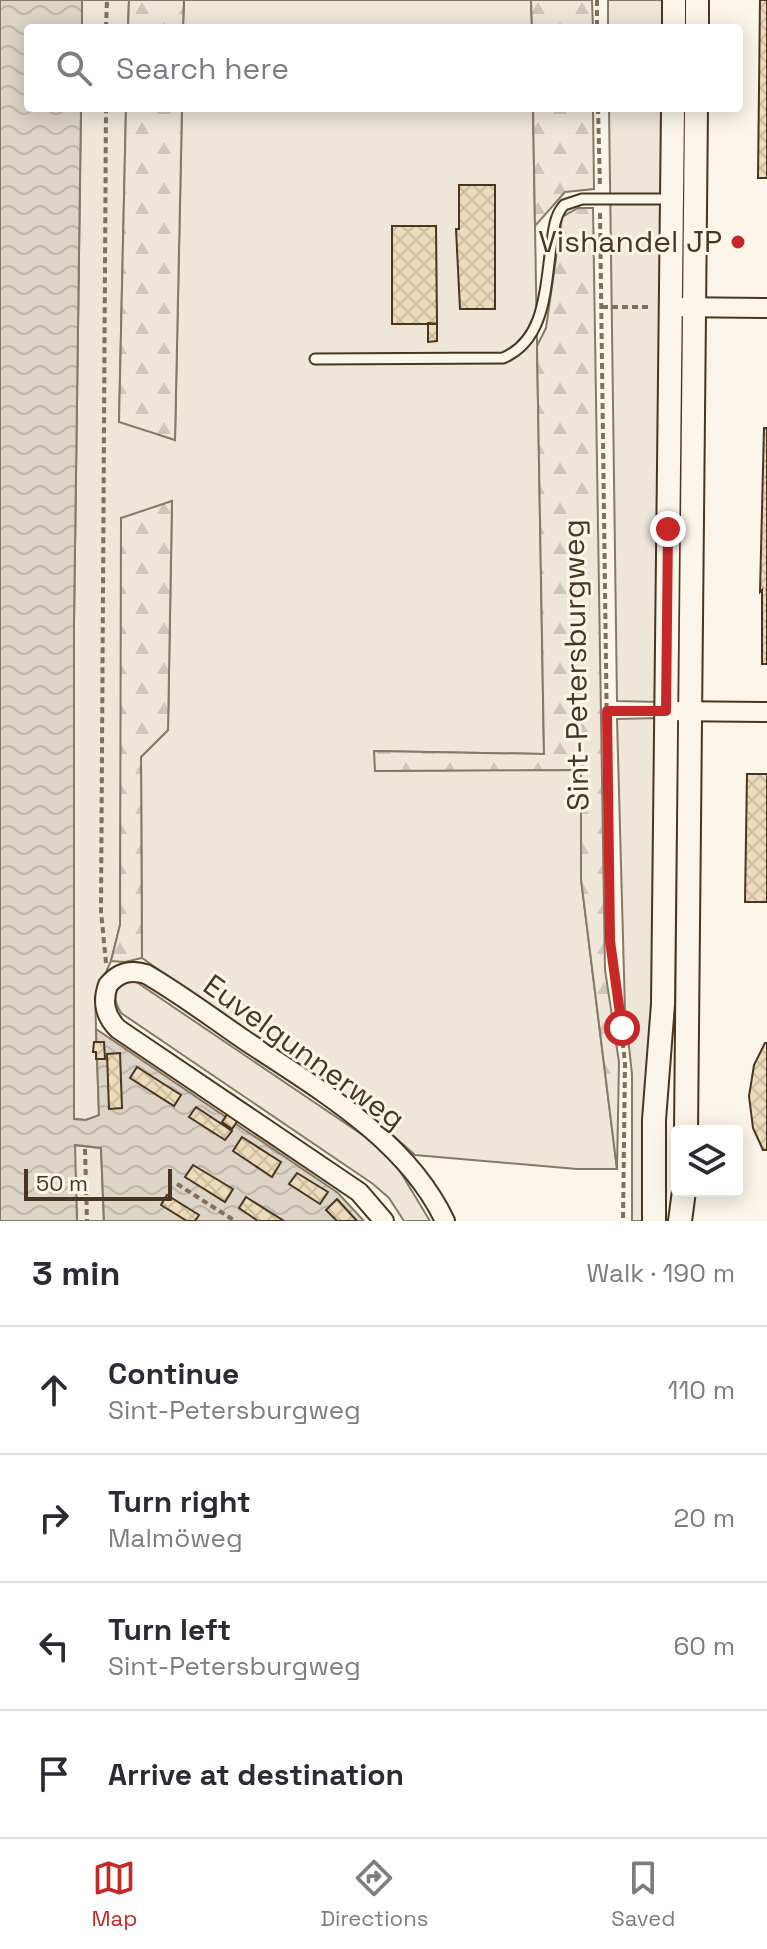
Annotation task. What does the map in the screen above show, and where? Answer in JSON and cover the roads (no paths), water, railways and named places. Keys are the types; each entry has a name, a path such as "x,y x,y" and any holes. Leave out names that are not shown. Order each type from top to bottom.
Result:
{"street":[{"path":"674,0 674,24"},
{"path":"697,0 697,24"},
{"path":"673,112 683,199 682,307 690,711 686,1125"},
{"path":"683,199 695,112"},
{"path":"682,307 767,308"},
{"path":"654,1221 654,1120 663,1004 666,711 682,307"},
{"path":"666,711 767,712"},
{"name":"Euvelgunnerweg","path":"384,1221 359,1192 118,1029 105,1009 108,985 122,974 146,974 353,1115 410,1168 445,1221"},
{"path":"680,1221 683,1197"}],"lane":[{"path":"315,359 503,358 525,345 538,320 555,221 560,210 576,199 683,199"}],"water":[{"path":"0,0 82,0 82,24 24,24 24,112 81,112 74,622 74,1119 86,1120 99,1115 96,1029 338,1193 364,1221 104,1221 101,1148 75,1145 77,1221 0,1221"}],"place":[{"name":"Vishandel JP","path":"738,242"}]}
